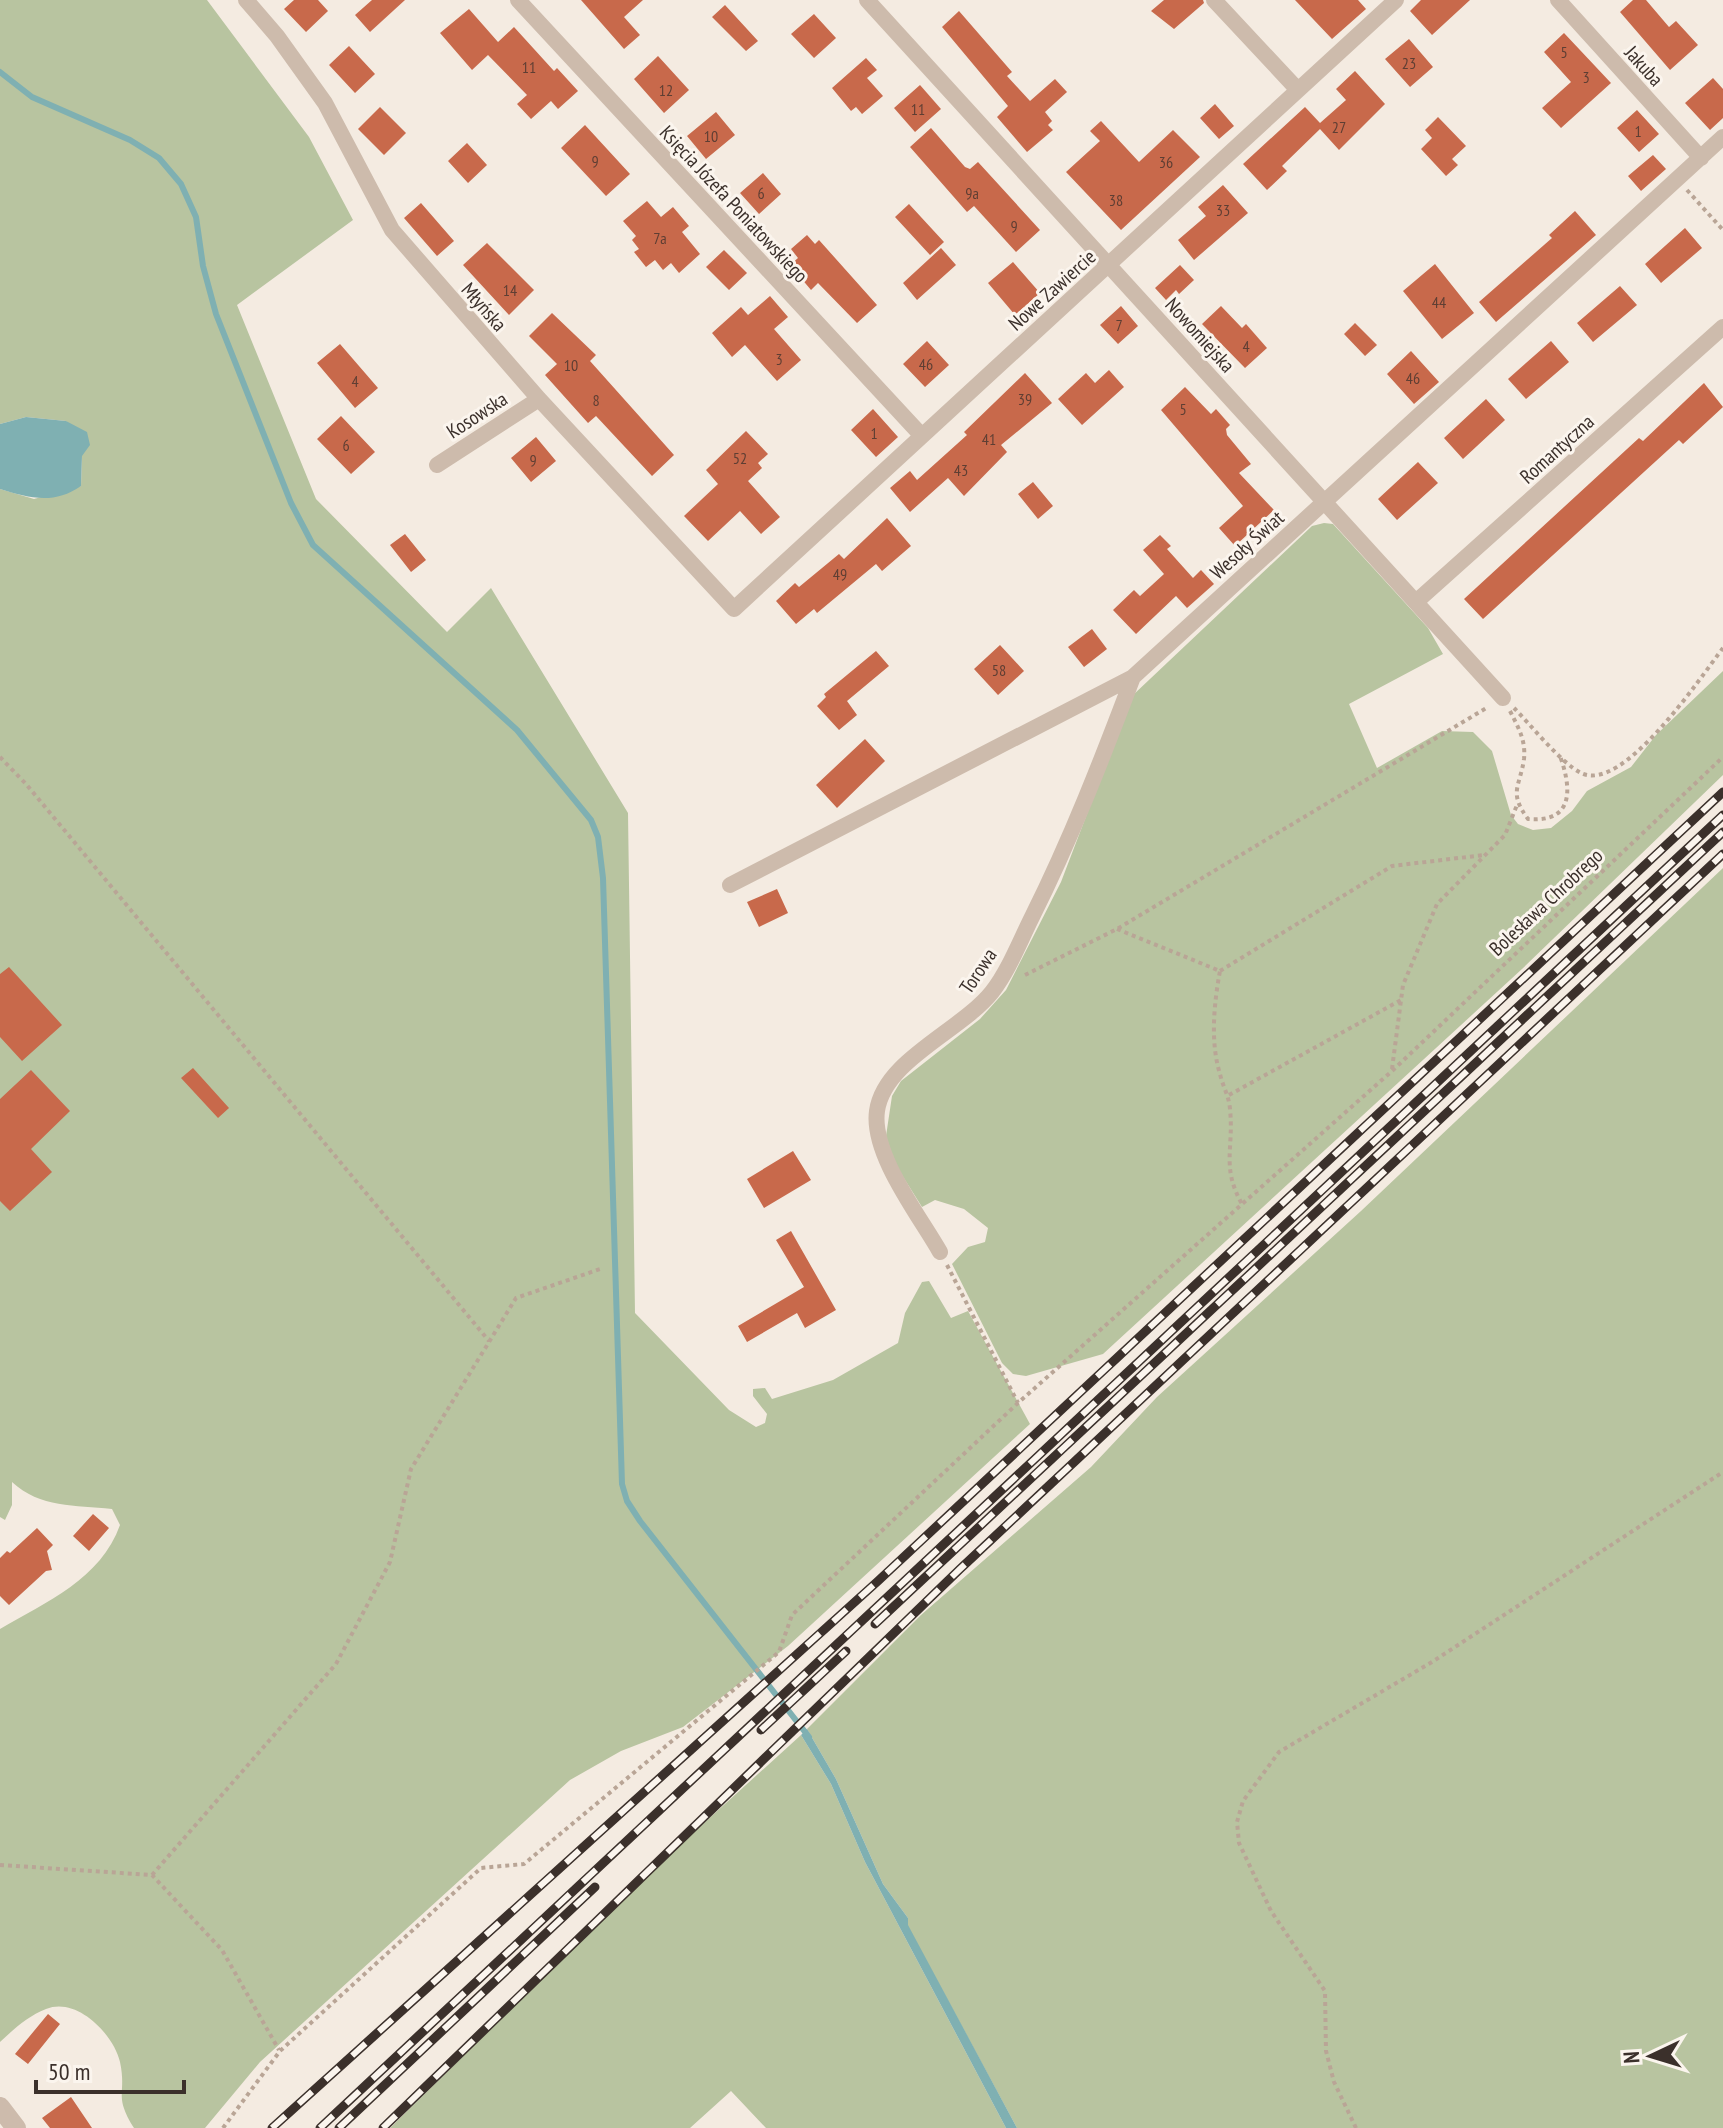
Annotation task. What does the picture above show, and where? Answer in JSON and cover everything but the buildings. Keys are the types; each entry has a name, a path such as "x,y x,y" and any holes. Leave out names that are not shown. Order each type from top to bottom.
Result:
{"street":[{"name":"Młyńska","path":"246,0 277,36 325,103 392,230 539,399 734,609"},
{"name":"Księcia Józefa Poniatowskiego","path":"518,0 922,436"},
{"name":"Nowomiejska","path":"867,0 1503,698"},
{"path":"1214,0 1298,90"},
{"name":"Nowe Zawiercie","path":"734,609 1396,0"},
{"name":"Jakuba","path":"1558,0 1701,158"},
{"name":"Wesoły Świat","path":"730,885 1133,677 1723,137"},
{"name":"Romantyczna","path":"1417,601 1723,327"},
{"name":"Kosowska","path":"437,465 539,399"},
{"name":"Torowa","path":"940,1252 882,1150 877,1112 882,1092 893,1075 973,1013 993,991 1064,853 1133,677"},
{"path":"0,2107 16,2128"}],"path":[{"path":"1678,179 1723,230"},
{"path":"1503,698 1578,772 1593,777 1623,765 1638,753 1723,648"},
{"path":"1392,1071 1403,985 1437,904 1505,835 1517,805 1515,783 1524,760 1523,736 1503,698"},
{"path":"993,991 1117,929 1503,698"},
{"path":"1517,805 1528,819 1545,820 1559,812 1569,797 1568,778 1558,751"},
{"path":"0,757 26,784 490,1341"},
{"name":"Bolesława Chrobrego","path":"280,2051 481,1868 524,1864 779,1652 792,1615 1018,1403 1392,1071 1723,757"},
{"path":"1242,1204 1230,1182 1227,1164 1233,1141 1229,1095 1219,1073 1213,1007 1220,971 1392,866 1486,855"},
{"path":"1117,929 1220,971"},
{"path":"1229,1095 1401,1000"},
{"path":"940,1252 1018,1403"},
{"path":"152,1875 336,1664 390,1562 411,1469 516,1298 603,1268"},
{"path":"1356,2128 1334,2082 1326,2051 1325,1991 1271,1911 1239,1843 1237,1822 1243,1801 1279,1752 1444,1654 1723,1472"},
{"path":"0,1865 152,1875 222,1950 280,2051 223,2128"}],"green space":[{"path":"0,0 207,0 309,137 353,220 237,305 316,499 447,632 491,588 628,813 635,1313 729,1410 756,1427 765,1423 767,1414 753,1396 753,1389 765,1388 772,1399 833,1380 898,1343 905,1313 922,1282 929,1281 951,1318 968,1311 1030,1424 788,1646 683,1727 621,1751 570,1780 260,2062 205,2128 134,2128 122,2101 122,2073 116,2051 92,2020 70,2008 58,2006 39,2012 0,2042 0,1629 86,1575 111,1544 120,1525 112,1509 46,1501 12,1482 12,1505 5,1520 0,1517 0,489 34,499 81,486 82,456 66,421 26,417 0,424"},
{"path":"1333,524 1428,628 1443,654 1349,704 1377,768 1442,731 1473,732 1492,751 1511,815 1518,824 1533,830 1551,828 1572,811 1587,791 1631,767 1656,735 1723,671 1723,775 1522,969 1103,1354 1026,1376 1013,1374 1002,1363 952,1264 968,1247 985,1242 988,1228 964,1209 935,1200 922,1207 895,1164 886,1136 892,1096 901,1081 980,1019 1006,990 1061,882 1132,696 1312,526"},
{"path":"1723,868 1723,2128 1017,2128 907,1925 908,1918 883,1884 836,1779 807,1729 921,1615 1091,1467 1157,1397 1361,1211"},
{"path":"801,1735 831,1784 865,1862 1006,2128 766,2128 731,2091 690,2128 390,2128 661,1862"}],"water":[{"path":"26,417 66,421 87,432 90,445 82,456 81,486 51,498 31,497 0,489 0,424"},
{"path":"807,1729 836,1779 883,1884 908,1918 908,1925 1017,2128 1006,2128 865,1862 831,1784 801,1735"}],"waterway":[{"path":"0,72 32,97 130,140 159,158 181,184 196,217 203,266 216,314 291,503 313,545 517,730 591,820 598,837 603,878 622,1484 627,1501 640,1521 809,1737"}],"railway":[{"path":"272,2128 878,1581 1723,792"},
{"path":"320,2128 1723,815"},
{"path":"875,1624 1723,832"},
{"path":"383,2128 960,1569 1723,854"},
{"path":"761,1730 846,1651"},
{"path":"339,2128 595,1887"}]}
